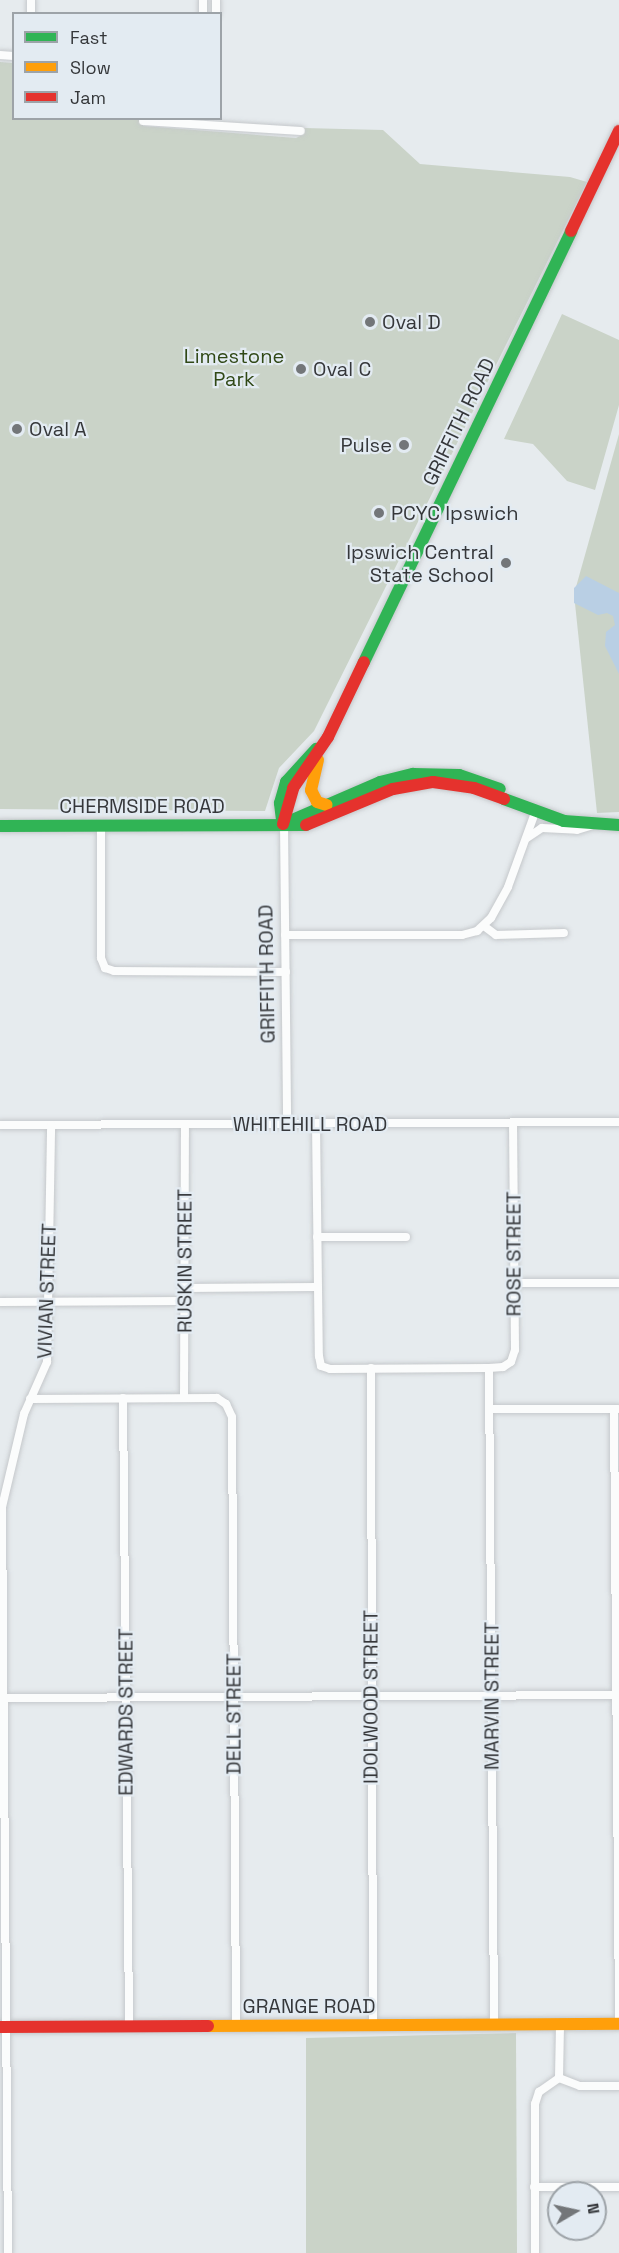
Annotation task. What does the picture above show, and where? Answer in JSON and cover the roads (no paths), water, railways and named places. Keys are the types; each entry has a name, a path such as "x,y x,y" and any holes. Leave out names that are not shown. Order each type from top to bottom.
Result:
{"main road":[{"name":"GRIFFITH ROAD","path":"284,824 293,788 320,753 332,729 619,131"},
{"name":"GRIFFITH ROAD","path":"284,824 280,805 286,782 332,729"},
{"path":"320,753 311,790 317,802 327,805"},
{"name":"CHERMSIDE ROAD","path":"284,824 386,779 426,772 478,780 536,810 564,821 594,825 619,825"},
{"name":"CHERMSIDE ROAD","path":"0,826 306,825 393,789 425,783 466,786 520,802"},
{"name":"GRANGE ROAD","path":"3,2027 619,2024"}],"street":[{"path":"143,122 209,120 301,131"},
{"path":"285,935 462,935 484,926 508,887 536,810"},
{"name":"GRIFFITH ROAD","path":"284,824 287,1124"},
{"path":"527,838 542,828 577,830 594,825"},
{"path":"101,826 101,958 105,968 114,971 286,972"},
{"path":"484,926 497,935 564,933"},
{"name":"WHITEHILL ROAD","path":"0,1125 619,1122"},
{"name":"ROSE STREET","path":"489,1368 503,1367 514,1356 513,1123"},
{"name":"RUSKIN STREET","path":"184,1398 185,1124"},
{"path":"316,1124 317,1287 321,1366 489,1368"},
{"name":"VIVIAN STREET","path":"8,2253 3,2027 6,1698 2,1507 14,1448 30,1399 47,1362 51,1125"},
{"path":"317,1237 406,1237"},
{"path":"515,1283 619,1283"},
{"path":"184,1288 317,1287"},
{"path":"0,1302 184,1301"},
{"name":"IDOLWOOD STREET","path":"371,1368 374,2025"},
{"name":"MARVIN STREET","path":"489,1368 494,2024"},
{"name":"EDWARDS STREET","path":"123,1398 129,2026"},
{"path":"30,1399 184,1398"},
{"name":"DELL STREET","path":"184,1398 217,1398 226,1404 232,1418 236,2026"},
{"path":"490,1409 616,1409 619,2024"},
{"path":"6,1698 617,1695"},
{"path":"559,2078 560,2024"},
{"path":"559,2078 580,2086 619,2086"},
{"path":"535,2253 535,2104 539,2092 559,2078"},
{"path":"534,2187 619,2187"}],"water":[{"path":"586,576 619,593 619,674 605,646 606,632 615,625 613,616 607,613 598,615 574,603 574,588"}],"place":[{"name":"Oval D","path":"370,322"},
{"name":"Oval C","path":"301,369"},
{"name":"Oval A","path":"17,429"},
{"name":"Pulse","path":"404,445"},
{"name":"PCYC Ipswich","path":"379,513"},
{"name":"Ipswich Central State School","path":"506,563"}],"park label":[{"name":"Limestone Park","path":"234,368"}]}
